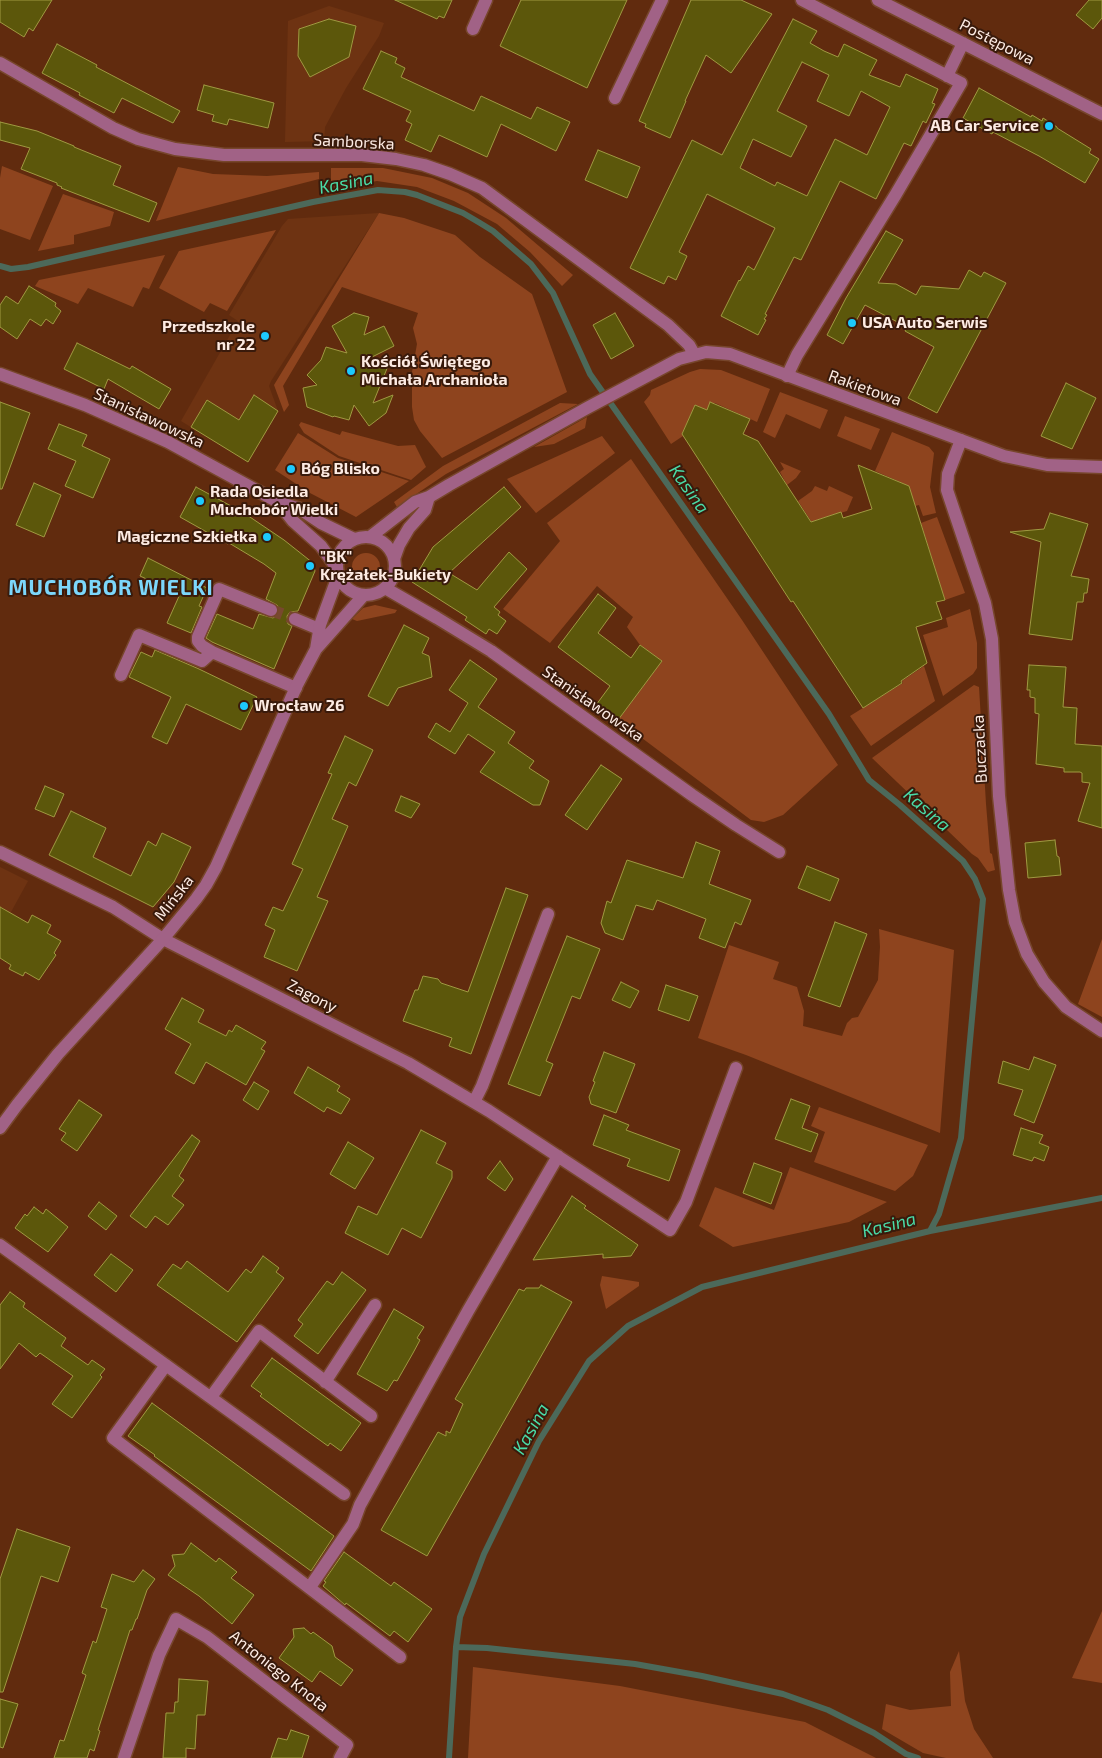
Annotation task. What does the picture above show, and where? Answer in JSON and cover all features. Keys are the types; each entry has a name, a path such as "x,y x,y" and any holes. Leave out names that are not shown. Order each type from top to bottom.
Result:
{"street":[{"path":"473,29 486,0"},
{"path":"615,98 662,0"},
{"path":"787,376 797,355 896,194 961,83 802,0"},
{"name":"Postępowa","path":"878,0 1102,114"},
{"path":"947,76 963,43"},
{"name":"Samborska","path":"0,63 113,128 138,139 175,149 224,155 362,155 424,165 450,174 482,188 668,325 688,345 694,354"},
{"name":"Rakietowa","path":"429,497 587,408 679,359 694,354 716,352 730,354 1004,456 1047,465 1082,468 1102,467"},
{"name":"Stanisławowska","path":"0,374 85,405 168,442 278,502 300,509 326,526 354,539"},
{"name":"Buczacka","path":"961,440 948,474 947,490 985,603 992,639 999,796 1014,922 1027,954 1044,982 1066,1008 1102,1031"},
{"path":"370,537 415,502 429,497"},
{"path":"394,559 386,544 378,540 370,537 354,539 341,550 337,558 337,572 348,590 363,596 379,593 394,575 394,559 399,545 409,528 425,510 429,497"},
{"name":"Stanisławowska","path":"278,502 293,521 322,546 337,572"},
{"name":"Mińska","path":"316,649 319,629 337,572"},
{"name":"Stanisławowska","path":"385,588 491,651 692,795 779,852"},
{"path":"271,610 219,589 198,641 212,652 296,688"},
{"name":"Mińska","path":"0,1128 58,1054 163,939 196,898 216,868 296,688 316,649 363,596"},
{"path":"295,619 319,629"},
{"path":"121,675 139,635 202,661 212,652"},
{"name":"Zagony","path":"0,852 113,907 163,939 408,1063 474,1102 670,1230 686,1202 736,1068"},
{"path":"474,1102 482,1086 548,914"},
{"path":"310,1587 354,1524 360,1505 463,1319 558,1156"},
{"path":"0,1245 344,1494"},
{"path":"325,1382 375,1306"},
{"path":"211,1397 259,1331 370,1416"},
{"path":"166,1365 113,1438 400,1656"},
{"name":"Antoniego Knota","path":"124,1758 159,1655 176,1619 207,1637 347,1745 340,1758"}],"shaded area":[{"path":"329,6 384,23 379,36 346,88 325,127 324,141 285,142 288,21"},
{"path":"2,166 53,186 30,240 0,229 0,178"},
{"path":"178,167 213,174 267,176 319,172 319,179 156,221"},
{"path":"331,168 383,168 432,178 468,193 506,218 573,275 562,286 530,252 497,224 454,201 417,187 377,181 331,189"},
{"path":"63,194 114,212 110,226 74,235 74,244 38,251"},
{"name":"Przedszkole nr 22","path":"379,213 271,381 269,386 278,411 248,462 181,421 238,321 229,315 288,219"},
{"path":"379,213 404,218 455,235 480,257 532,294 567,392 442,458 420,431 414,420 412,372 417,344 413,328 418,313 342,287 283,386 289,405 284,412 274,385"},
{"path":"276,230 227,311 210,303 204,312 159,288 179,251"},
{"path":"165,255 149,289 143,287 133,307 88,288 78,304 35,286 39,280"},
{"path":"700,369 721,370 770,389 757,422 715,403 710,403 707,410 695,405 682,434 683,436 671,444 644,402 650,395 651,390"},
{"path":"780,392 828,410 820,429 786,414 775,438 763,432"},
{"path":"560,403 578,404 446,474 397,507 394,502 443,466"},
{"path":"845,416 880,429 871,450 837,436"},
{"path":"587,417 585,428 554,444 534,447"},
{"path":"301,422 340,435 342,431 398,446 415,445 426,467 411,480 339,456 304,433 299,425"},
{"path":"892,432 929,447 934,453 930,487 936,513 923,516 919,505 915,506 909,486 900,489 900,482 875,471"},
{"path":"298,433 338,458 409,481 356,517 310,493 275,470"},
{"path":"602,436 615,453 536,513 507,479"},
{"path":"631,459 742,620 838,765 783,815 764,822 751,820 618,720 662,661 640,645 627,627 633,617 597,586 550,643 503,609 560,541 547,523"},
{"path":"780,462 801,471 787,485 780,472 784,469"},
{"path":"815,486 827,491 829,486 853,497 847,511 817,520 813,524 798,501 812,491"},
{"path":"937,517 965,593 945,600 921,523"},
{"path":"366,553 376,557 380,567 376,577 366,581 356,577 352,567 356,557"},
{"path":"375,605 397,610 395,613 357,621 352,619 363,608"},
{"path":"970,609 977,643 977,668 973,674 943,696 923,635 948,627 946,618"},
{"path":"924,666 935,701 871,746 850,716 903,683 902,681"},
{"path":"974,685 979,687 990,853 992,854 995,870 988,872 978,858 872,758"},
{"path":"0,867 28,881 0,932"},
{"path":"879,929 954,950 940,1133 746,1055 698,1038 729,945 779,962 773,979 797,987 804,1011 803,1026 842,1036 847,1023 852,1018 858,1017 878,980"},
{"path":"1102,939 1102,1017 1078,1004"},
{"path":"819,1107 928,1145 913,1176 895,1191 814,1162 825,1132 811,1126"},
{"path":"790,1167 887,1202 849,1222 733,1247 699,1226 715,1187 774,1210"},
{"path":"602,1276 639,1282 639,1286 606,1309 600,1285"},
{"path":"1102,1611 1102,1683 1072,1678"},
{"path":"959,1651 965,1701 974,1729 993,1758 946,1758 923,1753 882,1729 886,1704 910,1710 951,1706 950,1672"},
{"path":"473,1667 620,1686 805,1722 876,1758 468,1758"}],"building":[{"path":"0,0 52,0 33,31 29,28 24,37 0,22"},
{"path":"395,0 452,0 444,18 439,16 437,19"},
{"path":"521,0 627,0 587,88 500,46"},
{"path":"691,0 741,0 772,14 731,73 706,55 670,138 645,127 646,124 639,121"},
{"path":"1089,0 1102,0 1102,18 1093,29 1076,15"},
{"path":"329,19 356,26 349,57 310,77 298,56 299,29"},
{"path":"793,19 817,31 810,43 824,51 838,57 844,44 877,60 869,75 900,87 906,74 938,89 932,103 935,104 926,123 923,121 911,146 904,143 876,199 840,181 801,260 794,257 765,314 767,315 764,319 766,320 758,335 721,316 748,266 754,270 775,228 707,194 679,252 687,256 676,280 668,276 664,284 630,268 692,140 722,155","holes":["802,62 829,75 817,101 849,116 861,91 890,107 867,155 835,139 807,196 777,182 775,186 740,168 753,139 791,157 807,126 777,111"]},
{"path":"57,44 97,65 96,67 180,111 173,123 122,98 114,113 42,73"},
{"path":"381,51 397,58 395,63 405,68 401,77 474,111 481,96 531,119 537,107 570,122 556,151 501,124 487,157 439,135 431,152 405,140 412,124 406,121 411,111 363,89"},
{"path":"204,85 274,103 268,128 229,119 227,125 212,121 214,115 197,110"},
{"path":"979,88 1031,117 1032,115 1042,121 1043,118 1091,149 1089,153 1099,159 1085,183 1039,156 963,118"},
{"path":"0,122 37,131 121,166 113,185 157,203 149,222 61,188 57,183 21,169 30,148 0,140"},
{"path":"598,150 640,167 627,198 585,180"},
{"path":"886,231 903,240 878,283 896,284 916,295 921,286 959,289 969,270 981,277 984,272 1006,283 937,413 908,398 934,347 905,331 907,327 865,305 843,344 827,335 846,298"},
{"path":"29,286 56,303 55,306 61,311 53,324 46,319 41,326 30,319 17,339 0,327 0,305 6,296 18,304"},
{"name":"Kościół Świętego Michała Archanioła","path":"354,313 369,317 364,335 384,326 394,346 368,359 388,366 373,403 393,395 386,413 369,426 354,405 349,420 333,417 307,407 303,388 317,385 307,375 321,360 326,347 347,353 332,326"},
{"path":"615,313 634,346 611,359 593,325"},
{"path":"77,343 130,369 132,366 171,389 159,409 108,379 104,389 64,369"},
{"path":"1066,383 1096,398 1072,449 1041,436"},
{"path":"254,395 278,411 248,462 191,427 207,400 239,420"},
{"path":"0,402 30,413 2,489 0,489"},
{"path":"710,402 750,419 743,434 758,441 811,522 841,512 843,518 872,509 858,465 909,486 945,600 936,602 942,619 916,627 927,663 901,681 902,683 863,708 793,601 791,602 682,434 695,405 707,410"},
{"path":"59,424 87,435 82,446 110,459 93,498 65,486 76,461 48,449"},
{"path":"34,483 61,495 44,537 16,525"},
{"path":"196,487 244,513 284,540 313,563 315,571 298,611 290,612 287,616 288,624 292,626 274,669 206,638 217,614 253,629 259,614 273,618 279,609 277,605 266,599 276,573 229,543 180,517"},
{"path":"504,487 521,507 449,573 477,590 509,552 527,569 494,607 500,612 498,615 506,621 497,634 489,629 486,634 465,620 467,617 412,582 433,547"},
{"path":"1050,513 1088,524 1071,576 1089,579 1087,593 1084,593 1083,602 1077,602 1072,640 1029,634 1041,542 1010,532 1044,529"},
{"path":"148,558 207,588 199,606 202,607 191,633 167,623 180,594 140,576"},
{"path":"598,594 616,608 598,633 631,658 640,645 662,661 618,720 596,705 610,686 558,647"},
{"path":"404,625 429,638 422,653 429,656 432,677 398,688 388,706 368,696"},
{"path":"155,650 257,697 241,730 186,704 167,744 152,737 171,697 129,677 141,652 152,657"},
{"path":"470,660 497,679 478,707 515,732 508,743 534,761 529,768 549,781 540,805 533,805 480,772 495,752 468,734 455,754 428,737 436,723 450,732 468,703 449,690"},
{"path":"1029,665 1066,667 1063,707 1077,708 1075,744 1102,746 1102,828 1078,821 1090,783 1082,782 1082,773 1064,772 1064,768 1036,764 1039,714 1035,713 1035,698 1030,697 1030,690 1027,690"},
{"path":"345,736 373,750 356,786 349,782 332,819 348,826 317,897 328,901 297,971 264,957 275,930 265,925 273,907 283,911 303,869 292,864 332,774 328,773"},
{"path":"601,765 622,779 587,830 565,815"},
{"path":"45,786 64,794 54,817 35,809"},
{"path":"401,796 420,804 411,818 395,811"},
{"path":"71,811 106,828 93,857 131,876 148,841 156,846 162,833 191,847 174,882 153,907 49,855"},
{"path":"1055,840 1061,875 1028,878 1025,843"},
{"path":"696,842 720,851 709,884 751,900 741,925 735,922 725,948 699,938 706,919 657,900 653,910 636,905 623,940 605,933 601,923 607,901 611,903 627,860 683,878"},
{"path":"807,866 839,879 830,901 798,888"},
{"path":"506,888 528,895 471,1054 449,1046 452,1038 403,1021 415,990 418,990 423,976 438,979 441,983 468,992"},
{"path":"0,907 28,923 32,915 51,925 47,933 61,941 54,953 56,955 39,980 25,972 23,976 9,969 11,965 0,958"},
{"path":"835,922 867,934 840,1007 808,996"},
{"path":"567,936 600,949 580,999 572,996 546,1061 553,1064 540,1096 508,1084"},
{"path":"621,982 639,991 630,1008 612,1000"},
{"path":"666,985 698,996 689,1021 658,1010"},
{"path":"182,998 204,1010 198,1022 226,1036 229,1030 232,1032 236,1025 266,1042 261,1049 265,1051 246,1085 206,1062 194,1084 175,1073 191,1044 165,1029"},
{"path":"604,1052 635,1064 616,1113 591,1104 589,1097"},
{"path":"1034,1057 1056,1065 1034,1123 1014,1115 1023,1090 998,1083 1003,1061 1029,1070"},
{"path":"308,1067 340,1086 337,1091 350,1099 341,1114 327,1107 324,1112 294,1093"},
{"path":"254,1082 269,1091 258,1110 243,1100"},
{"path":"791,1099 810,1106 802,1128 818,1134 811,1152 775,1139"},
{"path":"79,1100 102,1115 77,1151 61,1140 66,1133 59,1129"},
{"path":"604,1115 629,1125 626,1130 680,1150 669,1181 627,1166 630,1159 593,1145"},
{"path":"1021,1128 1043,1135 1039,1143 1049,1147 1044,1161 1034,1157 1032,1161 1013,1155"},
{"path":"421,1130 446,1143 436,1163 452,1171 452,1178 421,1238 402,1228 388,1255 345,1233 358,1206 377,1215"},
{"path":"192,1135 200,1141 179,1176 184,1180 172,1196 184,1205 168,1225 155,1216 146,1228 130,1216"},
{"path":"348,1142 374,1158 355,1189 330,1174"},
{"path":"500,1161 513,1179 505,1191 487,1178"},
{"path":"754,1163 782,1173 771,1204 743,1193"},
{"path":"572,1196 586,1206 584,1208 638,1245 631,1256 603,1258 603,1254 533,1260"},
{"path":"99,1202 117,1216 106,1230 88,1216"},
{"path":"34,1207 43,1214 46,1209 68,1227 48,1252 15,1228 25,1214 27,1216"},
{"path":"111,1254 133,1270 116,1292 94,1275"},
{"path":"263,1256 279,1268 276,1272 284,1278 237,1342 157,1285 173,1264 181,1269 187,1261 228,1292 246,1269 251,1273"},
{"path":"342,1272 366,1290 318,1354 294,1336 303,1324 298,1320 327,1281 333,1285"},
{"path":"541,1285 572,1302 427,1556 381,1530 438,1432 446,1436 446,1431 450,1433 463,1404 455,1399 519,1289 524,1291 526,1288 539,1288"},
{"path":"10,1292 25,1303 23,1307 66,1338 61,1346 88,1365 92,1360 105,1369 100,1375 102,1377 72,1418 52,1404 73,1376 40,1353 36,1357 19,1343 0,1369 0,1305"},
{"path":"394,1309 424,1327 417,1338 420,1340 397,1381 394,1380 387,1391 357,1374"},
{"path":"272,1358 361,1423 341,1451 330,1443 328,1446 303,1428 260,1396 262,1394 251,1386"},
{"path":"152,1403 334,1536 311,1571 128,1436"},
{"path":"17,1529 70,1547 58,1582 41,1576 3,1692 0,1692 0,1579"},
{"path":"191,1543 216,1562 219,1558 237,1572 231,1578 254,1595 232,1624 199,1596 168,1575 175,1566 172,1555 184,1554"},
{"path":"344,1552 391,1586 394,1582 432,1609 408,1642 394,1631 390,1636 346,1603 345,1605 323,1586 326,1582 324,1581"},
{"path":"143,1570 155,1579 147,1590 137,1619 132,1630 130,1630 98,1730 100,1731 94,1751 90,1749 87,1758 54,1758 60,1740 64,1741 86,1675 82,1673 93,1641 96,1643 107,1609 101,1607 112,1574 134,1582"},
{"path":"304,1628 311,1634 313,1632 332,1646 335,1657 353,1670 341,1686 320,1671 312,1682 279,1658 294,1637 293,1629"},
{"path":"179,1679 208,1681 205,1715 197,1715 195,1749 186,1748 186,1758 163,1758 166,1713 174,1713 175,1702 178,1702"},
{"path":"0,1699 18,1704 3,1748 0,1747"},
{"path":"291,1730 309,1736 302,1758 271,1758 278,1738 287,1740"}],"waterway":[{"name":"Kasina","path":"0,266 11,269 28,267 313,202 378,190 417,195 463,213 493,231 531,264 553,293 590,374 829,714 869,780 963,861 975,879 983,899 961,1138 939,1214 930,1231 702,1287 628,1326 589,1361 539,1441 484,1554 460,1617 456,1647 449,1758"},
{"path":"930,1231 1102,1198"},
{"path":"456,1647 487,1648 635,1664 702,1676 783,1694 828,1710 874,1733 906,1754 918,1758"}],"tunnel":[{"path":"271,610 295,619"}],"place":[{"name":"AB Car Service","path":"1049,126"},
{"name":"USA Auto Serwis","path":"852,323"},
{"name":"Przedszkole nr 22","path":"265,336"},
{"name":"Kościół Świętego Michała Archanioła","path":"351,371"},
{"name":"Bóg Blisko","path":"291,469"},
{"name":"Rada Osiedla Muchobór Wielki","path":"200,501"},
{"name":"Magiczne Szkiełka","path":"267,537"},
{"name":"\"BK\" Krężałek-Bukiety","path":"310,566"},
{"name":"Wrocław 26","path":"244,706"}],"district":[{"name":"MUCHOBÓR WIELKI","path":"111,588"}]}
